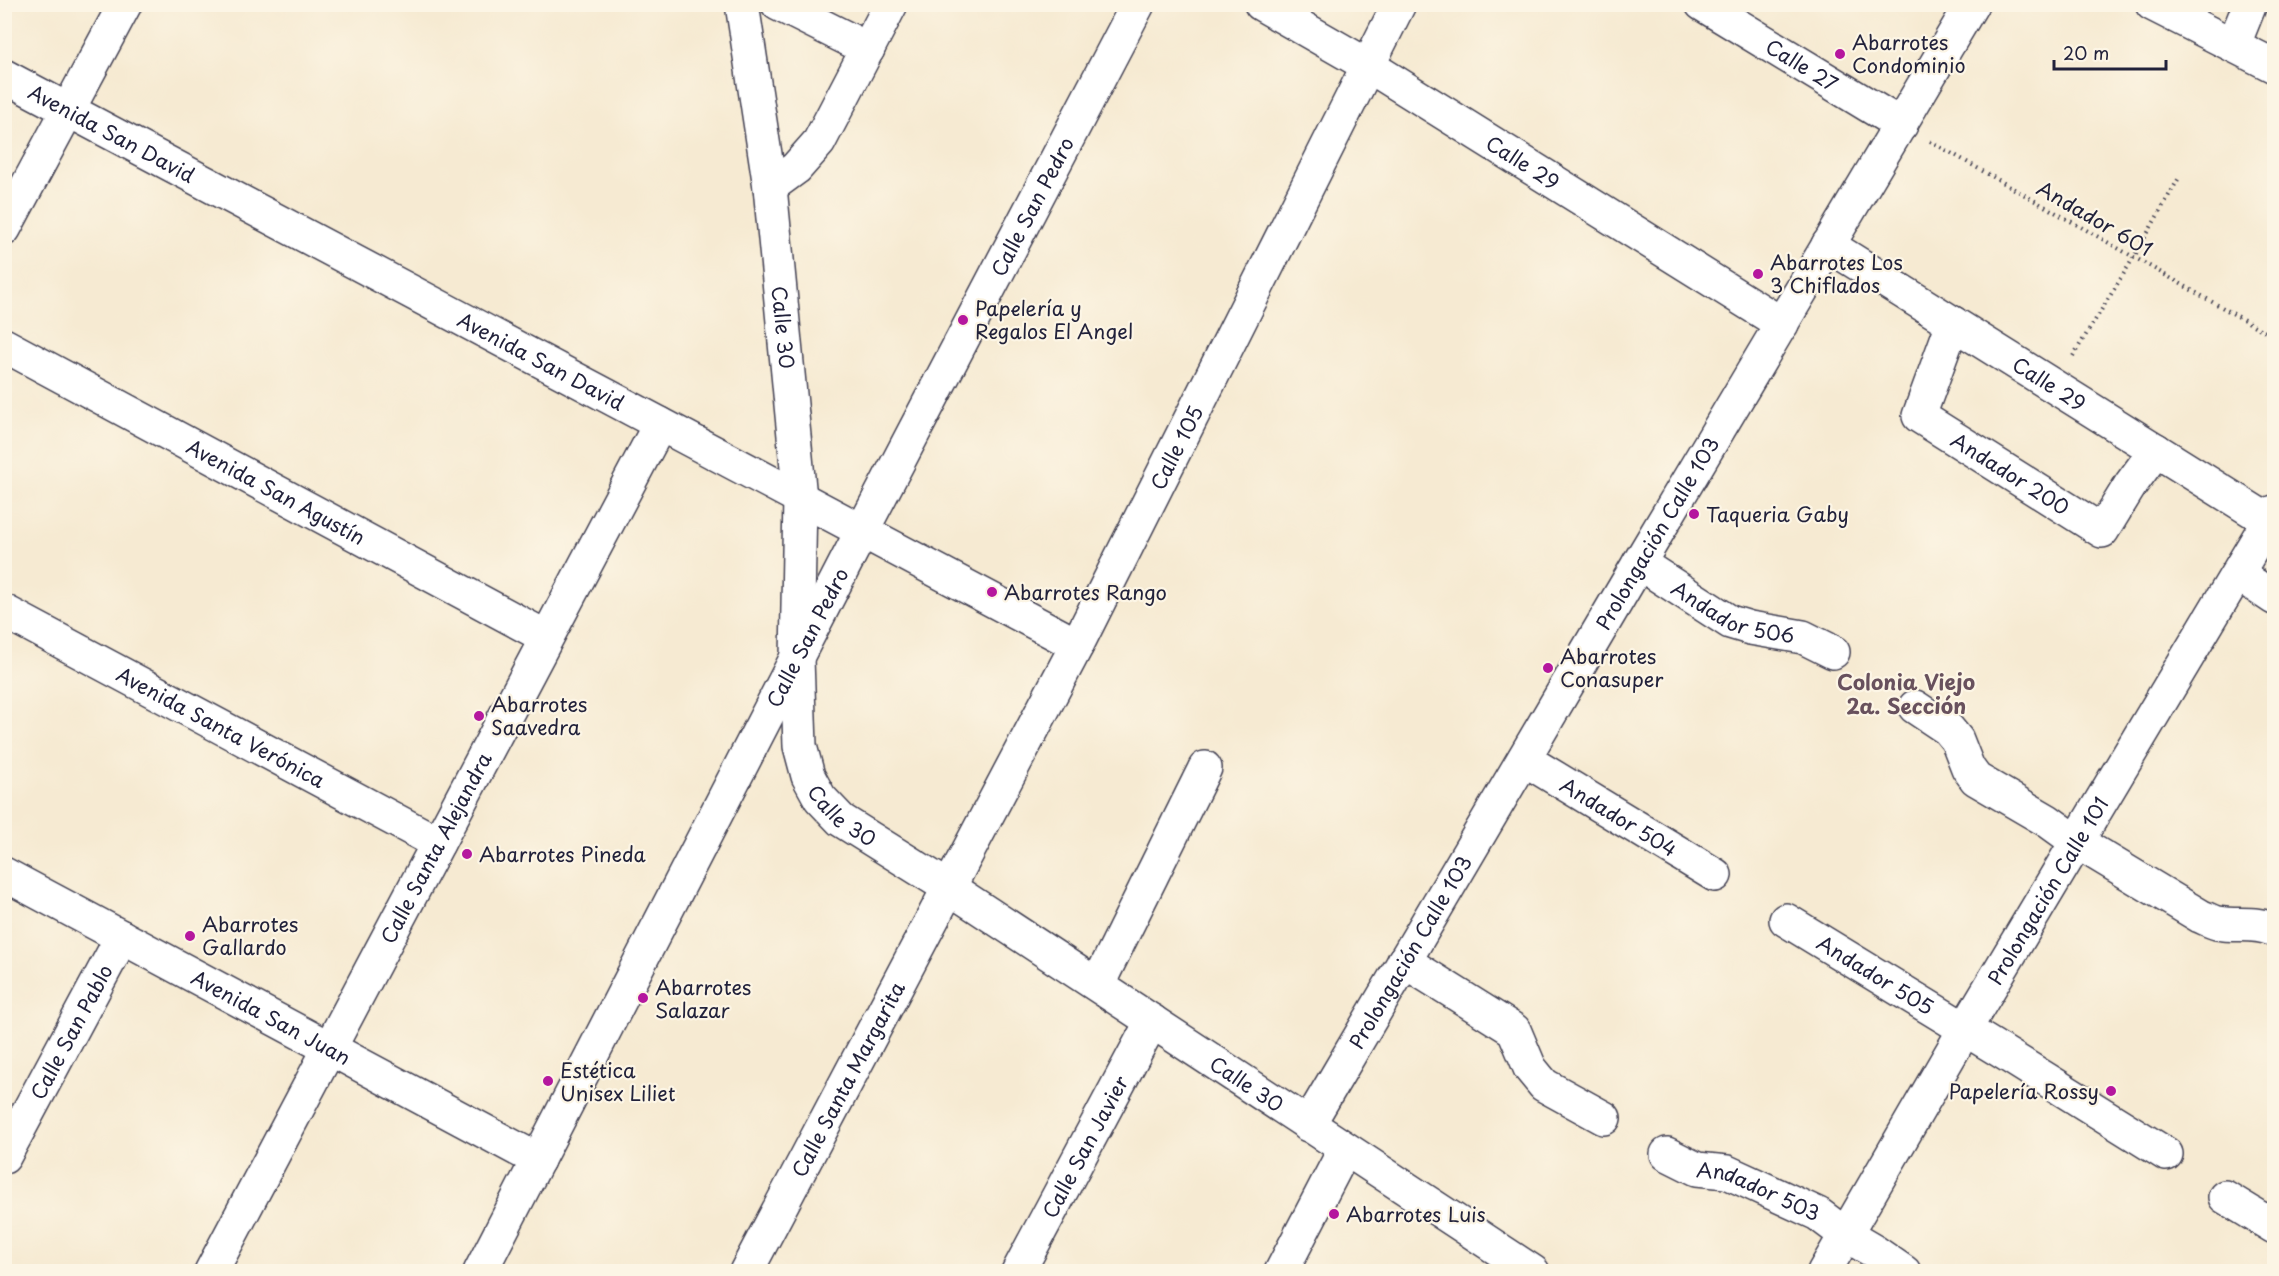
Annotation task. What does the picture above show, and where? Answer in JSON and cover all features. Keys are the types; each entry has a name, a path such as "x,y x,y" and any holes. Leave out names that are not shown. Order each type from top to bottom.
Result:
{"street":[{"path":"4,229 125,4"},
{"name":"Calle 30","path":"742,4 770,187 800,498 797,659 800,746 808,776 820,798 841,820 1098,984 1533,1272"},
{"path":"778,4 868,49"},
{"path":"770,187 796,168 819,142 891,4"},
{"name":"Calle San Pedro","path":"480,1272 862,531 1138,4"},
{"name":"Calle 29","path":"1261,4 1369,66 1782,324"},
{"name":"Calle 105","path":"948,887 1077,645 1399,4"},
{"name":"Calle 27","path":"1702,4 1901,125"},
{"name":"Prolongación Calle 103","path":"1308,1125 1972,4"},
{"path":"2152,4 2274,66"},
{"path":"2234,45 2250,4"},
{"name":"Avenida San David","path":"4,75 1077,645"},
{"name":"Calle 29","path":"1828,245 2156,450 2272,517"},
{"name":"Andador 200","path":"1953,323 1919,416 2102,531 2131,484 2156,450"},
{"name":"Avenida San Agustín","path":"4,345 546,637"},
{"name":"Calle Santa Alejandra","path":"211,1272 660,424"},
{"name":"Prolongación Calle 101","path":"1824,1272 1965,1029 2272,517"},
{"name":"Andador 506","path":"1639,563 1730,622 1750,628 1803,637 1833,652"},
{"path":"2238,574 2274,598"},
{"name":"Avenida Santa Verónica","path":"4,611 438,843"},
{"path":"1915,707 1948,729 1957,740 1968,768 1976,779 2048,821 2077,842 2199,916 2218,923 2267,926 2274,930"},
{"name":"Andador 504","path":"1524,759 1715,875"},
{"path":"1098,984 1205,768"},
{"name":"Avenida San Juan","path":"4,874 538,1160"},
{"name":"Calle Santa Margarita","path":"746,1272 948,887"},
{"name":"Andador 505","path":"1786,920 2166,1154"},
{"name":"Calle San Pablo","path":"4,1157 122,937"},
{"path":"1404,961 1514,1030 1530,1068 1544,1085 1604,1118"},
{"name":"Calle San Javier","path":"1018,1272 1152,1021"},
{"path":"1281,1272 1345,1149"},
{"name":"Andador 503","path":"1667,1154 1697,1168 1727,1172 1818,1214 1904,1272"},
{"path":"2225,1197 2274,1227"}],"path":[{"name":"Andador 601","path":"1901,125 2274,337"},
{"path":"2054,386 2134,257 2180,176"}],"place":[{"name":"Abarrotes Condominio","path":"1840,54"},
{"name":"Abarrotes Los 3 Chiflados","path":"1758,274"},
{"name":"Papelería y Regalos El Angel","path":"963,320"},
{"name":"Taqueria Gaby","path":"1694,514"},
{"name":"Abarrotes Rango","path":"992,592"},
{"name":"Abarrotes Conasuper","path":"1548,668"},
{"name":"Abarrotes Saavedra","path":"479,716"},
{"name":"Abarrotes Pineda","path":"467,854"},
{"name":"Abarrotes Gallardo","path":"190,936"},
{"name":"Abarrotes Salazar","path":"643,998"},
{"name":"Estética Unisex Liliet","path":"548,1081"},
{"name":"Papelería Rossy","path":"2111,1091"},
{"name":"Abarrotes Luis","path":"1334,1214"}],"district":[{"name":"Colonia Viejo 2a. Sección","path":"1906,693"}]}
